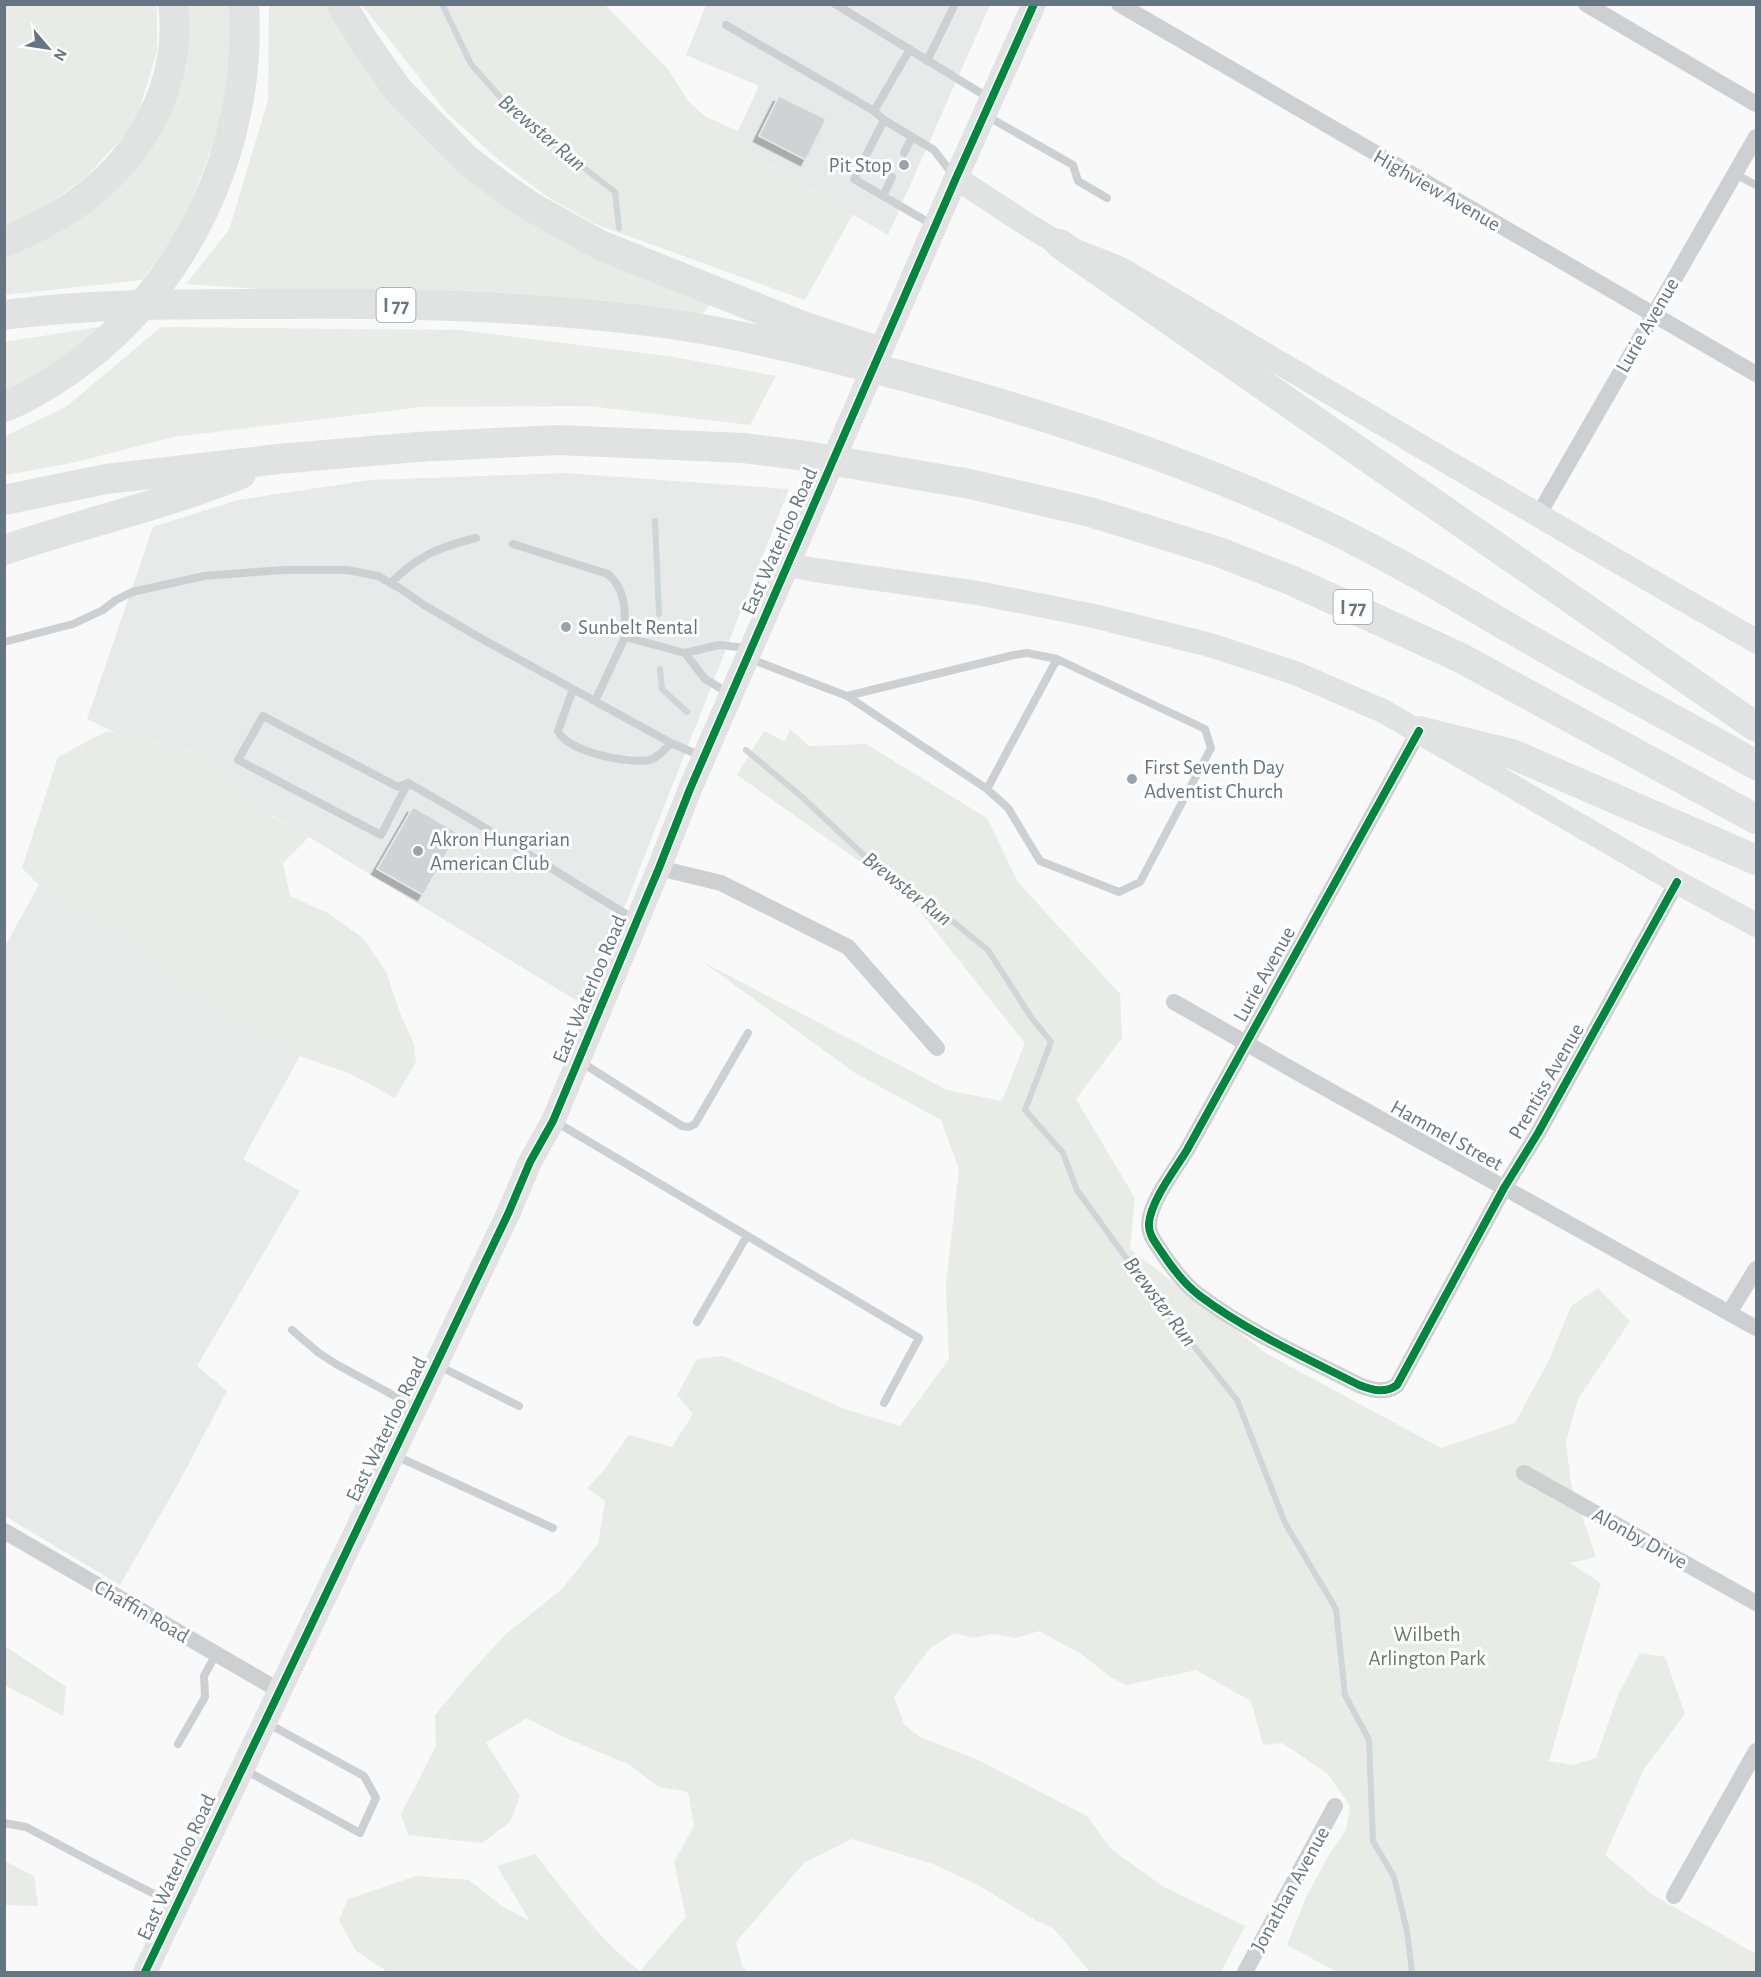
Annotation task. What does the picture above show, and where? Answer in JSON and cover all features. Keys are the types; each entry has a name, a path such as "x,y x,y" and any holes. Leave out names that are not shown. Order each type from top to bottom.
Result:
{"highway":[{"path":"4,243 33,231 90,194 113,174 131,153 156,111 169,76 174,47 173,4"},
{"path":"4,407 57,378 93,354 127,322 160,283 188,242 222,168 234,125 243,69 244,4"},
{"path":"341,4 398,90 468,160 530,206 600,245 791,334 956,384 1166,458 1325,526 1407,568 1756,765"},
{"path":"1060,244 1756,727"},
{"name":"I 77","path":"4,315 81,308 237,304 412,305 517,310 791,334"},
{"name":"I 77","path":"4,500 106,479 278,459 417,447 558,440 742,448 806,456 981,486 1090,512 1219,552 1293,581 1461,658 1756,819"},
{"path":"4,550 171,500 278,459"},
{"path":"1419,732 1512,754 1756,860"}],"main road":[{"name":"East Waterloo Road","path":"145,1972 508,1214 530,1162 553,1121 704,758 1034,4"},
{"path":"956,178 1060,244 1123,270 1242,342 1539,514 1598,551 1756,641"},
{"path":"789,565 978,593 1094,616 1210,645 1286,670 1383,711 1677,882 1756,925"}],"street":[{"name":"Highview Avenue","path":"1119,4 1756,374"},
{"path":"1586,4 1756,104"},
{"name":"Lurie Avenue","path":"1539,514 1756,137"},
{"name":"Lurie Avenue","path":"1390,1390 1370,1389 1359,1385 1280,1345 1198,1295 1172,1269 1152,1237 1149,1223 1160,1194 1188,1150 1419,732"},
{"path":"659,868 721,883 848,947 938,1048"},
{"name":"Prentiss Avenue","path":"1390,1390 1397,1385 1504,1188 1543,1123 1677,882"},
{"name":"Hammel Street","path":"1174,1002 1756,1328"},
{"path":"1729,1313 1756,1269"},
{"name":"Alonby Drive","path":"1524,1473 1756,1603"},
{"name":"Chaffin Road","path":"4,1531 280,1691"},
{"path":"1674,1896 1756,1751"},
{"name":"Jonathan Avenue","path":"1245,1972 1335,1806"}],"lane":[{"path":"835,4 910,49 988,107 1073,165 1078,181 1107,198"},
{"path":"927,61 955,4"},
{"path":"726,25 874,111 884,120 934,150 956,178"},
{"path":"874,111 910,49"},
{"path":"884,120 854,179 935,226"},
{"path":"904,153 912,137"},
{"path":"1735,174 1756,185"},
{"path":"883,196 892,177"},
{"path":"391,583 424,555 476,538"},
{"path":"513,544 608,574 616,581 622,593 625,611 625,637 595,701"},
{"path":"4,642 74,624 103,610 132,591 204,576 283,570 347,570 378,576 482,639 671,743 704,758"},
{"path":"625,637 685,653 719,645 750,653 847,696 987,789 1008,808 1040,861 1119,892 1140,882 1211,748 1205,729 1057,659 1027,653 847,696"},
{"path":"685,653 705,679 732,694"},
{"path":"987,789 1057,659"},
{"path":"573,689 558,731 560,736 570,744 610,758 631,761 651,760 671,743"},
{"path":"263,717 398,787 408,783 381,835 238,760 263,717"},
{"path":"408,783 637,920"},
{"path":"578,1060 682,1126 689,1127 695,1124 748,1034"},
{"path":"553,1121 919,1338 884,1403"},
{"path":"697,1322 747,1236"},
{"path":"291,1329 336,1364 416,1407"},
{"path":"436,1365 519,1406"},
{"path":"393,1455 553,1528"},
{"path":"178,1744 205,1697 204,1676 216,1654"},
{"path":"243,1768 360,1833 371,1813 376,1798 364,1776 265,1721"},
{"path":"4,1823 26,1827 177,1905"}],"shaded area":[{"path":"706,5 990,5 888,235 732,144 759,86 686,55"},
{"path":"566,473 789,489 601,967 582,1004 309,837 201,774 87,719 153,527 238,500 371,480"},
{"path":"39,885 55,901 106,923 149,953 223,1018 300,1056 243,1159 300,1191 197,1366 227,1391 178,1484 120,1585 5,1516 5,946"}],"green space":[{"path":"332,4 423,134 715,298 699,319 186,284 229,230 268,100 269,5"},
{"path":"5,5 157,5 157,51 135,124 86,177 16,227 5,232"},
{"path":"178,5 233,5 229,100 182,227 142,280 5,295 5,255 148,145"},
{"path":"362,5 605,5 667,68 689,102 706,117 738,131 732,144 853,214 805,300 595,224 546,196 500,161 447,113"},
{"path":"99,327 44,375 5,397 5,342"},
{"path":"161,327 459,330 674,357 776,376 750,425 589,406 422,407 174,437 72,463 5,475 5,436 66,407"},
{"name":"Wilbeth Arlington Park","path":"790,729 809,746 866,744 987,818 1018,882 1120,994 1122,1038 1076,1099 1135,1198 1130,1249 1267,1354 1441,1448 1515,1423 1549,1360 1571,1306 1598,1288 1630,1321 1578,1399 1566,1442 1571,1484 1596,1557 1570,1563 1601,1583 1549,1761 1572,1765 1596,1758 1618,1695 1640,1653 1665,1657 1685,1714 1644,1769 1605,1855 1653,1895 1756,1954 1756,1972 1337,1972 1287,1945 1307,1895 1346,1830 1350,1806 1328,1774 1282,1743 1263,1745 1251,1701 1196,1670 1127,1685 1112,1678 1081,1654 1039,1631 1016,1638 992,1634 973,1638 954,1633 929,1649 894,1697 904,1724 920,1737 976,1759 1087,1816 1111,1849 1164,1887 1245,1926 1221,1972 1090,1972 1054,1929 978,1885 933,1864 852,1839 804,1863 736,1942 742,1966 748,1972 385,1972 356,1951 339,1920 348,1899 416,1876 469,1880 503,1907 530,1921 497,1866 535,1854 597,1931 640,1971 686,1917 674,1862 694,1826 688,1792 659,1787 628,1764 561,1736 527,1718 486,1743 520,1796 510,1822 482,1843 408,1835 401,1814 436,1746 435,1715 506,1634 562,1589 598,1544 605,1501 587,1488 604,1470 629,1435 672,1447 693,1414 677,1395 697,1359 723,1356 845,1409 900,1426 949,1359 946,1285 959,1169 941,1120 855,1073 703,962 947,1090 1002,1101 1025,1043 906,894 737,775 764,731 785,742"},
{"path":"107,731 197,751 273,817 309,837 283,863 290,896 328,913 363,938 386,972 400,1013 414,1044 416,1062 395,1098 351,1074 300,1056 223,1018 149,953 106,923 55,901 22,868 58,757"},
{"path":"5,1646 66,1687 63,1716 5,1685"},
{"path":"5,1861 34,1876 38,1906 5,1905"}],"building":[{"path":"779,96 826,119 806,160 759,136"},
{"name":"Akron Hungarian American Club","path":"413,807 458,833 423,895 377,869"}],"waterway":[{"name":"Brewster Run","path":"442,4 471,64 515,114 615,192 619,228"},
{"name":"Brewster Run","path":"655,521 659,614"},
{"name":"Brewster Run","path":"660,669 662,689 687,712"},
{"name":"Brewster Run","path":"746,750 802,797 869,860 920,895 988,950 1031,1017 1051,1042 1025,1110 1063,1153 1077,1190 1150,1291 1237,1400 1285,1523 1336,1609 1345,1695 1369,1740 1373,1841 1394,1877 1407,1931 1412,1972"}],"cycle path":[{"path":"145,1972 508,1214 530,1162 553,1121 690,789 1034,4"},
{"path":"1419,731 1187,1150 1159,1195 1151,1214 1149,1227 1154,1241 1179,1275 1200,1296 1238,1321 1359,1385 1374,1390 1388,1390 1397,1385 1504,1188 1538,1133 1677,882"}],"place":[{"name":"Pit Stop","path":"904,165"},
{"name":"Sunbelt Rental","path":"566,627"},
{"name":"First Seventh Day Adventist Church","path":"1132,779"},
{"name":"Akron Hungarian American Club","path":"418,851"}]}
